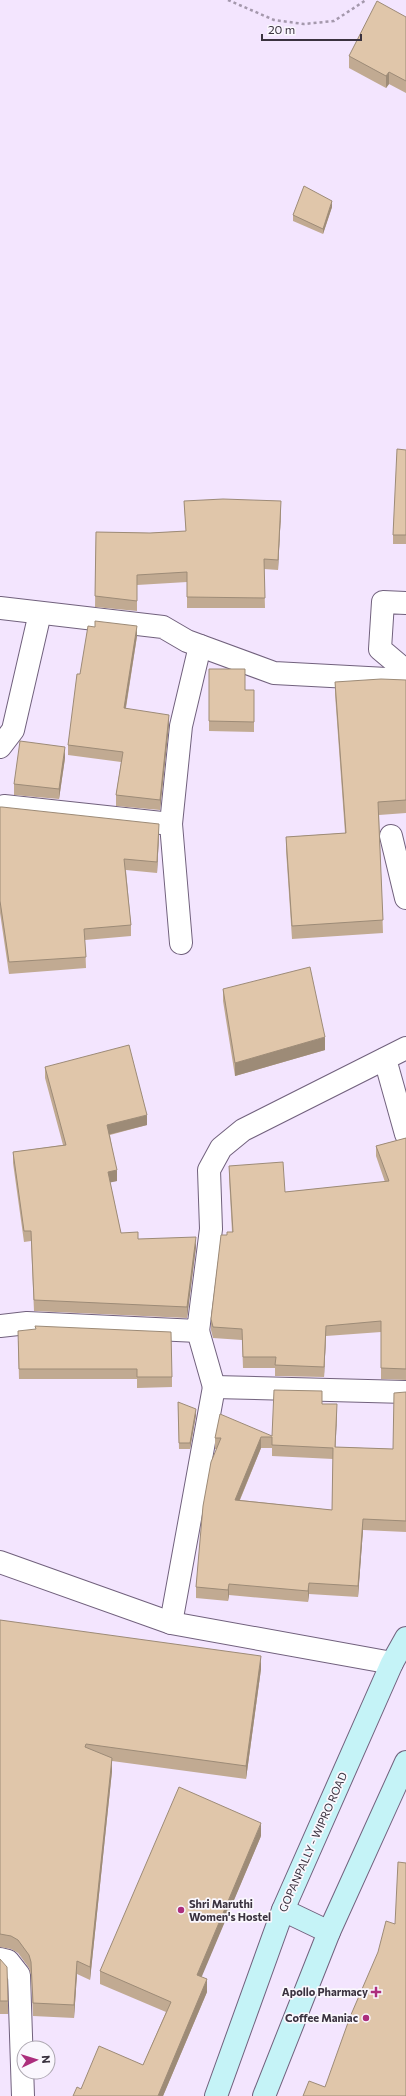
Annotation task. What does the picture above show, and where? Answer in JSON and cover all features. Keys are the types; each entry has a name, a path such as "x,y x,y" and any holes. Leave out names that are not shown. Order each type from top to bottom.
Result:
{"main road":[{"name":"GOPANPALLY - WIPRO ROAD","path":"216,2096 283,1910 392,1663 406,1638"},
{"path":"264,2096 329,1932 403,1774"},
{"path":"283,1910 329,1932"}],"street":[{"path":"0,608 163,627 187,641 274,673 406,680 399,665 380,649 383,602 406,603"},
{"path":"0,747 13,730 40,613"},
{"path":"181,943 171,824 181,726 200,646"},
{"path":"4,806 171,824"},
{"path":"392,836 406,898"},
{"path":"171,1622 214,1387 198,1331 211,1229 209,1170 220,1148 243,1130 406,1048"},
{"path":"385,1059 406,1134"},
{"path":"0,1326 27,1323 198,1331"},
{"path":"214,1387 406,1392"},
{"path":"0,1563 171,1622 392,1663"},
{"path":"0,1959 8,1961 19,1975 23,2096"}],"path":[{"path":"228,0 274,20 304,24 334,21 366,0"}],"building":[{"path":"377,1 406,17 406,81 389,72 386,76 349,56"},
{"path":"304,186 332,201 323,229 293,215"},
{"path":"397,449 406,450 406,535 393,535"},
{"path":"223,499 281,501 278,560 264,559 265,598 187,597 187,572 137,575 137,601 95,596 96,532 150,533 186,531 184,501"},
{"path":"95,621 137,626 124,708 169,715 160,800 116,795 123,752 68,745 77,674 80,674 88,626 95,627"},
{"path":"209,669 245,669 245,690 254,690 254,722 209,721"},
{"path":"381,679 406,680 406,800 378,802 383,920 292,926 286,837 346,833 335,682"},
{"path":"20,741 65,747 59,789 14,784"},
{"path":"0,807 159,824 157,862 124,859 131,925 84,929 86,957 9,962 0,901"},
{"path":"310,967 325,1037 235,1063 223,989"},
{"path":"129,1045 147,1115 107,1125 117,1170 108,1172 121,1233 138,1232 138,1239 196,1237 187,1307 34,1300 31,1231 24,1231 13,1152 66,1145 45,1067"},
{"path":"406,1138 406,1369 381,1368 381,1321 326,1326 324,1367 275,1365 276,1357 243,1357 242,1329 213,1327 211,1319 221,1235 227,1235 227,1232 233,1232 229,1166 283,1162 285,1192 389,1181 376,1146"},
{"path":"35,1326 171,1332 172,1377 137,1377 137,1369 19,1369 18,1331 36,1329"},
{"path":"274,1390 322,1391 322,1404 337,1404 335,1447 393,1449 394,1393 406,1392 406,1521 363,1519 358,1586 309,1583 308,1591 229,1584 228,1590 196,1587 203,1506 211,1462 221,1438 215,1438 220,1414 272,1436","holes":["261,1437 272,1437 272,1445 333,1448 332,1510 235,1500"]},
{"path":"178,1402 196,1409 190,1443 179,1443"},
{"path":"0,1620 261,1656 246,1766 86,1744 85,1747 112,1758 90,1967 77,1961 74,2005 33,2003 31,1962 29,1955 18,1940 11,1936 0,1934"},
{"name":"Shri Maruthi Women's Hostel","path":"179,1787 261,1823 197,1975 207,1979 158,2096 73,2096 77,2087 81,2089 99,2046 143,2065 171,2002 100,1971"},
{"path":"398,1862 406,1863 406,2096 303,2096 309,2081 325,2087 350,2017 378,1952 386,1921 395,1924"},
{"path":"0,1959 7,1967 8,2001 0,2001"}],"place":[{"name":"Shri Maruthi Women's Hostel","path":"181,1910"},
{"name":"Apollo Pharmacy","path":"376,1992"},
{"name":"Coffee Maniac","path":"366,2018"}]}
